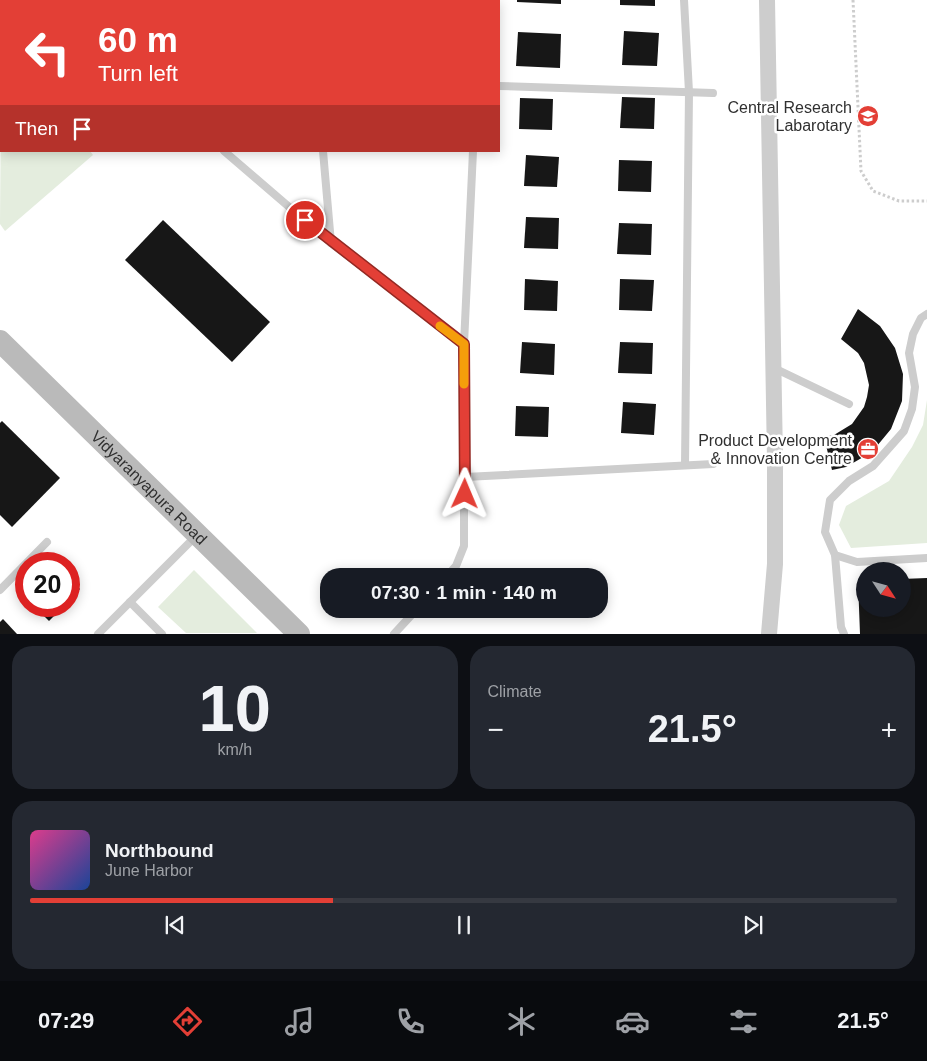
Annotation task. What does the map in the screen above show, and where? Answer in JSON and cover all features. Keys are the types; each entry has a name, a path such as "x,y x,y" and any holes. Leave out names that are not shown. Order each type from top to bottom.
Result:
{"main road":[{"name":"Vidyaranyapura Road","path":"0,341 299,634"}],"street":[{"path":"767,0 774,368 775,564 769,634"}],"lane":[{"path":"684,0 689,92 685,465"},
{"path":"500,86 713,93"},
{"path":"225,152 331,243 464,344"},
{"path":"323,152 331,243"},
{"path":"454,568 464,546 464,344 473,152"},
{"path":"844,634 835,555 826,532 830,500 849,481 873,466 904,430 912,409 915,387 910,353 913,334 921,318 927,314"},
{"path":"774,368 849,404"},
{"path":"896,427 904,430"},
{"path":"465,476 713,464"},
{"path":"98,634 197,534"},
{"path":"0,590 47,542"},
{"path":"835,555 858,562 927,558"},
{"path":"130,602 162,634"},
{"path":"394,634 409,618"}],"path":[{"path":"853,0 861,171 873,191 899,201 927,201"}],"green space":[{"path":"1,152 91,152 93,155 5,231 0,224"},
{"path":"927,400 927,543 851,548 839,525 846,506 889,481 912,447 923,425"},
{"path":"194,570 257,633 186,633 158,607"}],"building":[{"path":"517,0 561,0 561,4 517,2"},
{"path":"620,0 655,0 655,6 620,5"},
{"path":"624,31 659,33 657,66 622,65"},
{"path":"518,32 561,34 560,68 516,66"},
{"path":"622,97 655,98 654,129 620,128"},
{"path":"520,98 553,99 552,130 519,129"},
{"path":"526,155 559,157 557,187 524,186"},
{"path":"619,160 652,161 651,192 618,191"},
{"path":"526,217 559,218 558,249 524,248"},
{"path":"163,220 270,322 232,362 125,260"},
{"path":"619,223 652,224 651,255 617,254"},
{"path":"525,279 558,281 557,311 524,310"},
{"path":"620,279 654,280 652,311 619,310"},
{"path":"858,309 880,326 895,348 903,374 902,401 891,429 872,452 846,467 832,470 824,437 834,435 852,424 864,407 869,385 864,363 858,353 841,339"},
{"path":"522,342 555,344 554,375 520,373"},
{"path":"620,342 653,343 652,374 618,373"},
{"path":"623,402 656,404 654,435 621,433"},
{"path":"516,406 549,407 548,437 515,436"},
{"path":"2,421 60,478 12,527 0,515 0,423"},
{"path":"927,578 927,634 860,634 859,618 911,618 911,579"},
{"path":"45,617 53,617 49,621"},
{"path":"3,619 17,634 0,634 0,622"}],"slow traffic":[{"path":"440,326 464,344 464,384"}],"place":[{"name":"Central Research Labarotary","path":"868,116"},
{"name":"Product Development & Innovation Centre","path":"868,449"}],"route":[{"path":"305,220 331,243 464,344 465,494"}]}
